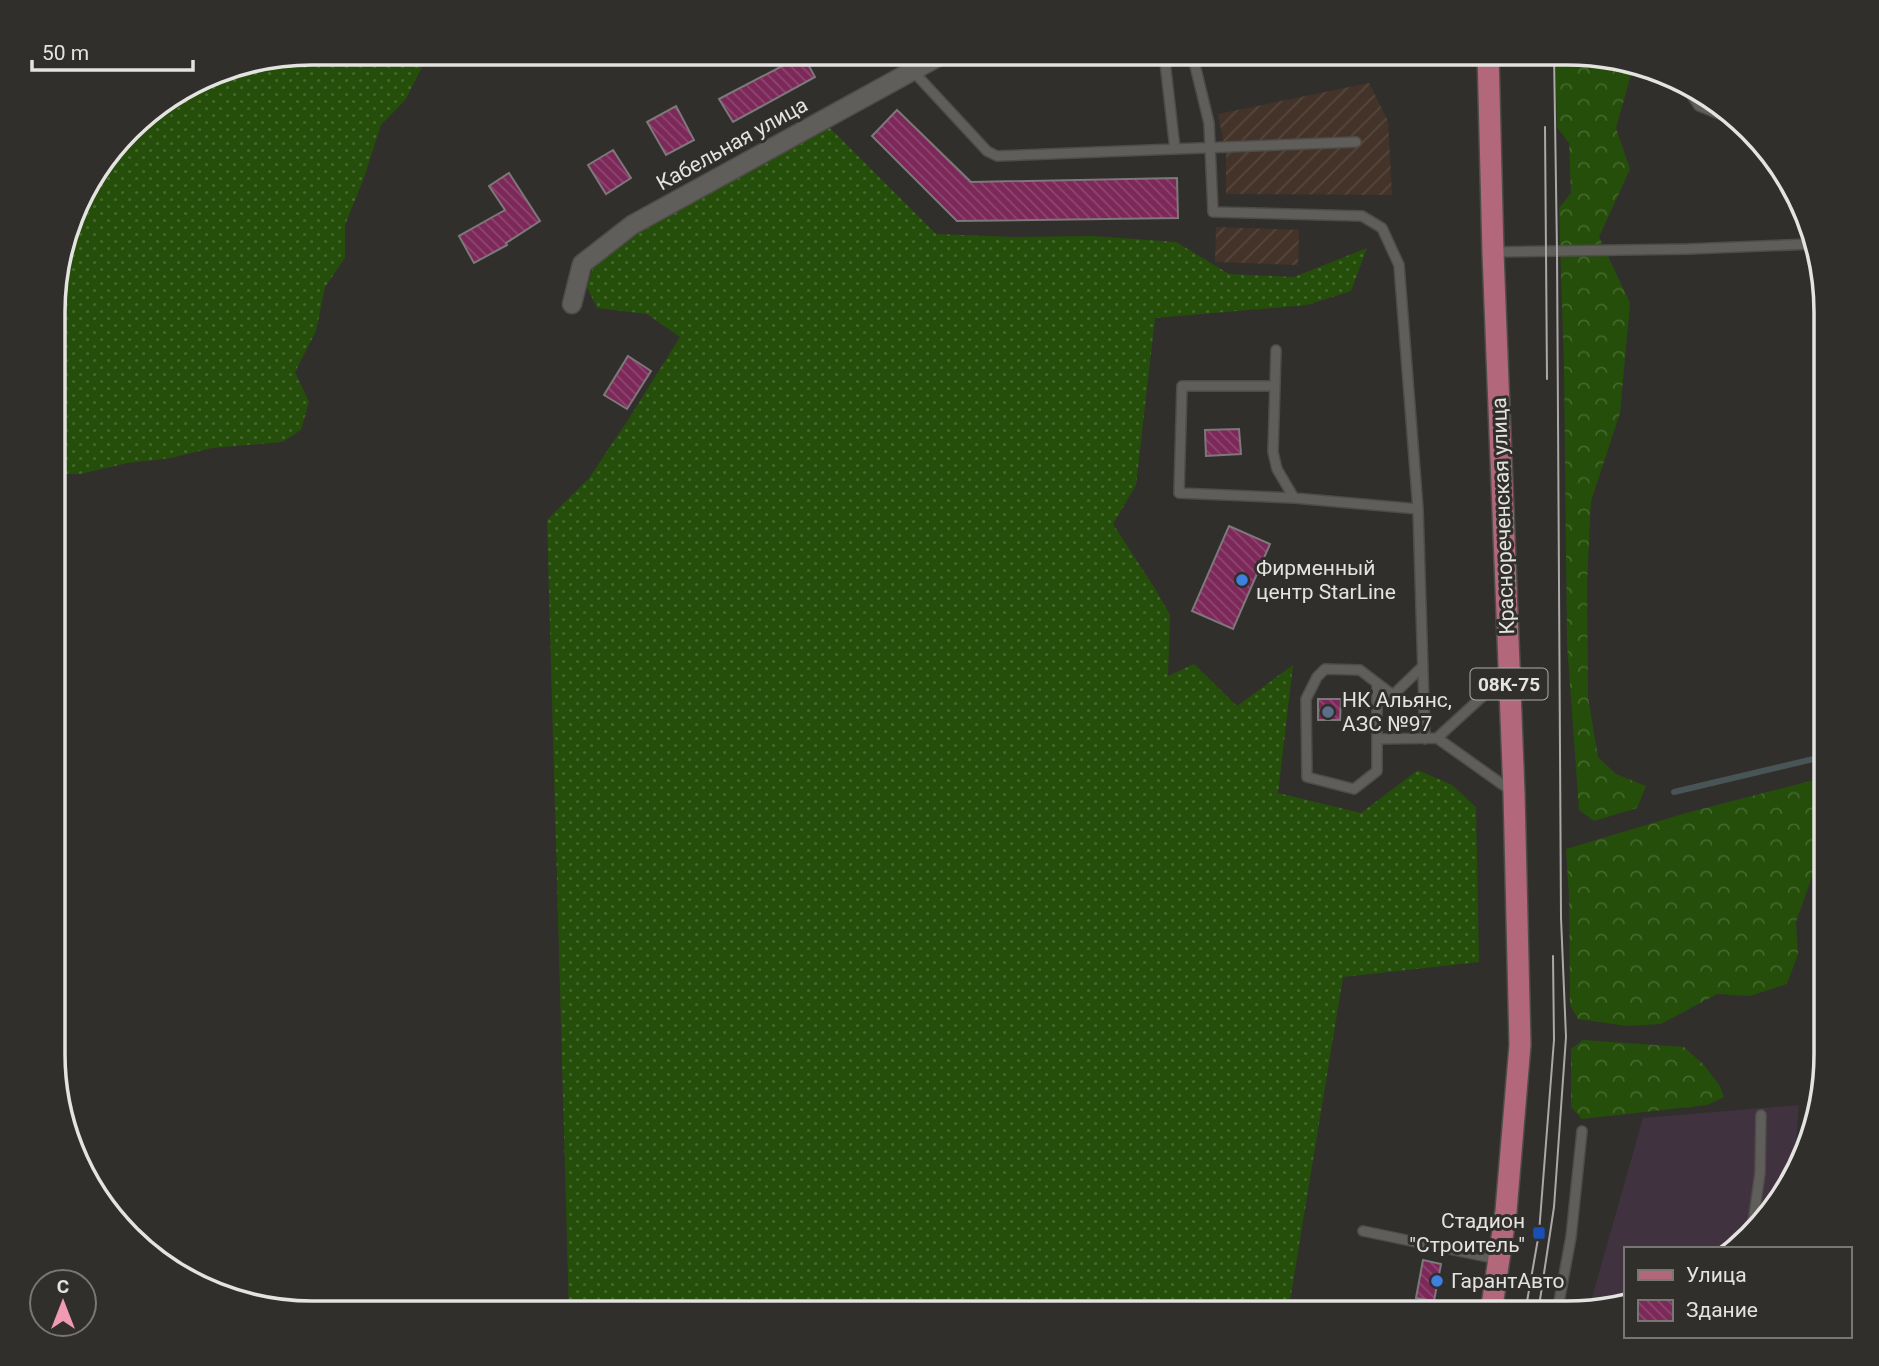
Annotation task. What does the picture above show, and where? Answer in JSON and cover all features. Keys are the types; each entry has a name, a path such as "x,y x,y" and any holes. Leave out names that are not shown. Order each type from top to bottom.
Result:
{"main road":[{"name":"Краснореченская улица","path":"1488,65 1514,793 1520,1045 1506,1211 1493,1301"}],"street":[{"name":"Кабельная улица","path":"572,304 582,264 632,225 922,65"}],"lane":[{"path":"1165,65 1175,149"},
{"path":"1195,65 1209,123 1213,212 1362,216 1382,228 1399,265 1418,509 1425,739"},
{"path":"912,70 987,152 998,156 1356,142"},
{"path":"1493,253 1805,244"},
{"path":"1276,350 1273,452 1277,469 1294,498"},
{"path":"1275,386 1182,386 1179,493 1294,498 1418,509"},
{"path":"1377,683 1377,771 1354,789 1307,777 1306,699 1317,677 1325,669 1360,670 1393,695 1423,666"},
{"path":"1377,739 1437,738 1509,673"},
{"path":"1437,738 1514,793"},
{"path":"1754,1216 1760,1173 1761,1115"},
{"path":"1559,1301 1571,1237 1582,1131"},
{"path":"1363,1231 1499,1260"}],"shaded area":[{"path":"1369,83 1388,121 1392,195 1226,194 1226,155 1218,114"},
{"path":"1216,227 1299,230 1298,265 1215,262"},
{"path":"1799,1105 1795,1148 1789,1163 1773,1191 1742,1229 1721,1247 1624,1247 1624,1294 1591,1300 1643,1118"}],"green space":[{"path":"296,65 423,65 406,99 381,125 345,225 345,258 325,287 316,331 295,372 309,402 301,430 282,442 212,448 80,474 65,474 67,280 73,248 90,203 106,175 126,149 149,126 175,106 203,90 248,73"},
{"path":"1555,65 1583,65 1631,73 1616,128 1630,169 1599,237 1630,303 1620,413 1591,501 1587,583 1588,697 1598,757 1616,774 1646,786 1637,808 1594,821 1579,810 1567,644 1564,366 1559,208 1571,193 1569,143 1557,127"},
{"path":"828,126 936,234 1093,236 1176,242 1229,274 1294,277 1367,248 1351,291 1307,305 1155,318 1136,485 1113,524 1170,615 1168,676 1194,664 1237,706 1293,665 1278,793 1361,813 1418,770 1452,785 1476,807 1479,962 1343,977 1290,1301 569,1301 547,520 589,478 680,337 647,314 597,308 587,287 593,267 640,229"},
{"path":"1814,780 1814,871 1796,922 1798,954 1787,984 1750,996 1717,994 1661,1024 1627,1026 1578,1019 1570,1005 1566,849 1686,813"},
{"path":"1583,1040 1684,1047 1704,1065 1720,1086 1724,1097 1707,1105 1582,1119 1571,1107 1571,1049"}],"building":[{"path":"784,65 808,65 815,77 733,122 719,99"},
{"path":"676,106 694,140 666,155 647,122"},
{"path":"897,110 971,182 1177,178 1178,218 957,221 872,136"},
{"path":"613,150 631,178 606,194 588,165"},
{"path":"509,173 540,221 506,243 507,245 474,263 459,236 505,210 489,186"},
{"path":"628,356 651,371 627,409 604,395"},
{"path":"1239,429 1241,454 1206,456 1205,430"},
{"path":"1229,526 1270,544 1233,629 1192,611"},
{"path":"1318,699 1341,699 1340,720 1318,720"},
{"path":"1423,1260 1441,1264 1434,1301 1416,1298"}],"waterway":[{"path":"1674,792 1814,759"}],"tram line":[{"path":"1540,1301 1554,1207 1566,1037 1561,918 1554,65"},
{"path":"1545,127 1547,379"},
{"path":"1527,1301 1539,1233 1554,1040 1553,956"}],"place":[{"name":"Фирменный центр StarLine","path":"1242,580"},
{"name":"НК Альянс, АЗС №97","path":"1328,712"},
{"name":"Стадион \"Строитель\"","path":"1539,1233"},
{"name":"ГарантАвто","path":"1437,1281"}]}
